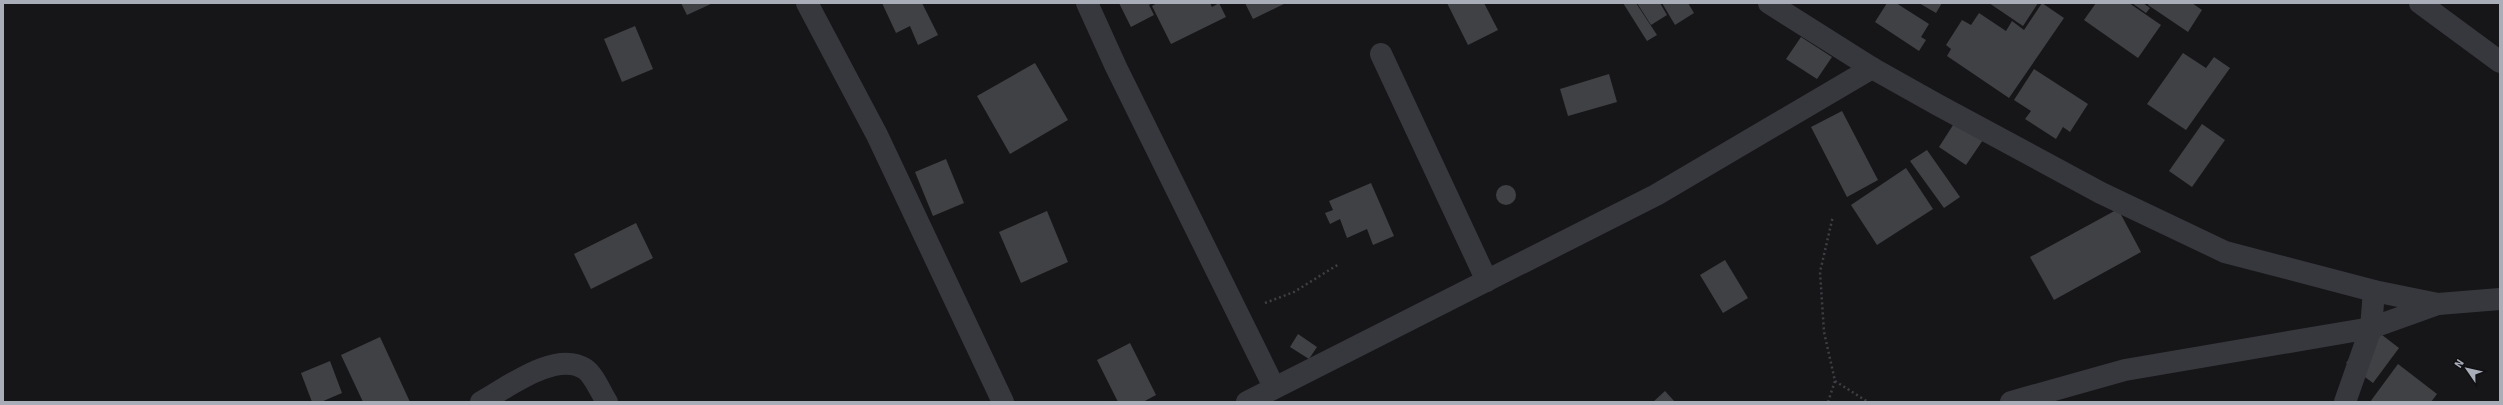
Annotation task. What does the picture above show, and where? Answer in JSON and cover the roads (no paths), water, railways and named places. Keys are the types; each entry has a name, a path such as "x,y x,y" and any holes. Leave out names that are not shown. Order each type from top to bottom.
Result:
{"street":[{"path":"807,3 877,135 1000,401"},
{"path":"1087,3 1116,67 1274,387"},
{"path":"1770,3 1872,68 2101,193 2225,252 2374,292 2438,304"},
{"path":"2420,3 2500,62"},
{"path":"1381,54 1487,281"},
{"path":"1247,402 1656,195 1872,68"},
{"path":"2345,402 2371,328 2374,292"},
{"path":"2011,402 2125,370 2371,328 2438,304 2500,299"},
{"path":"482,402 552,364 569,362 586,369 607,402"}]}
